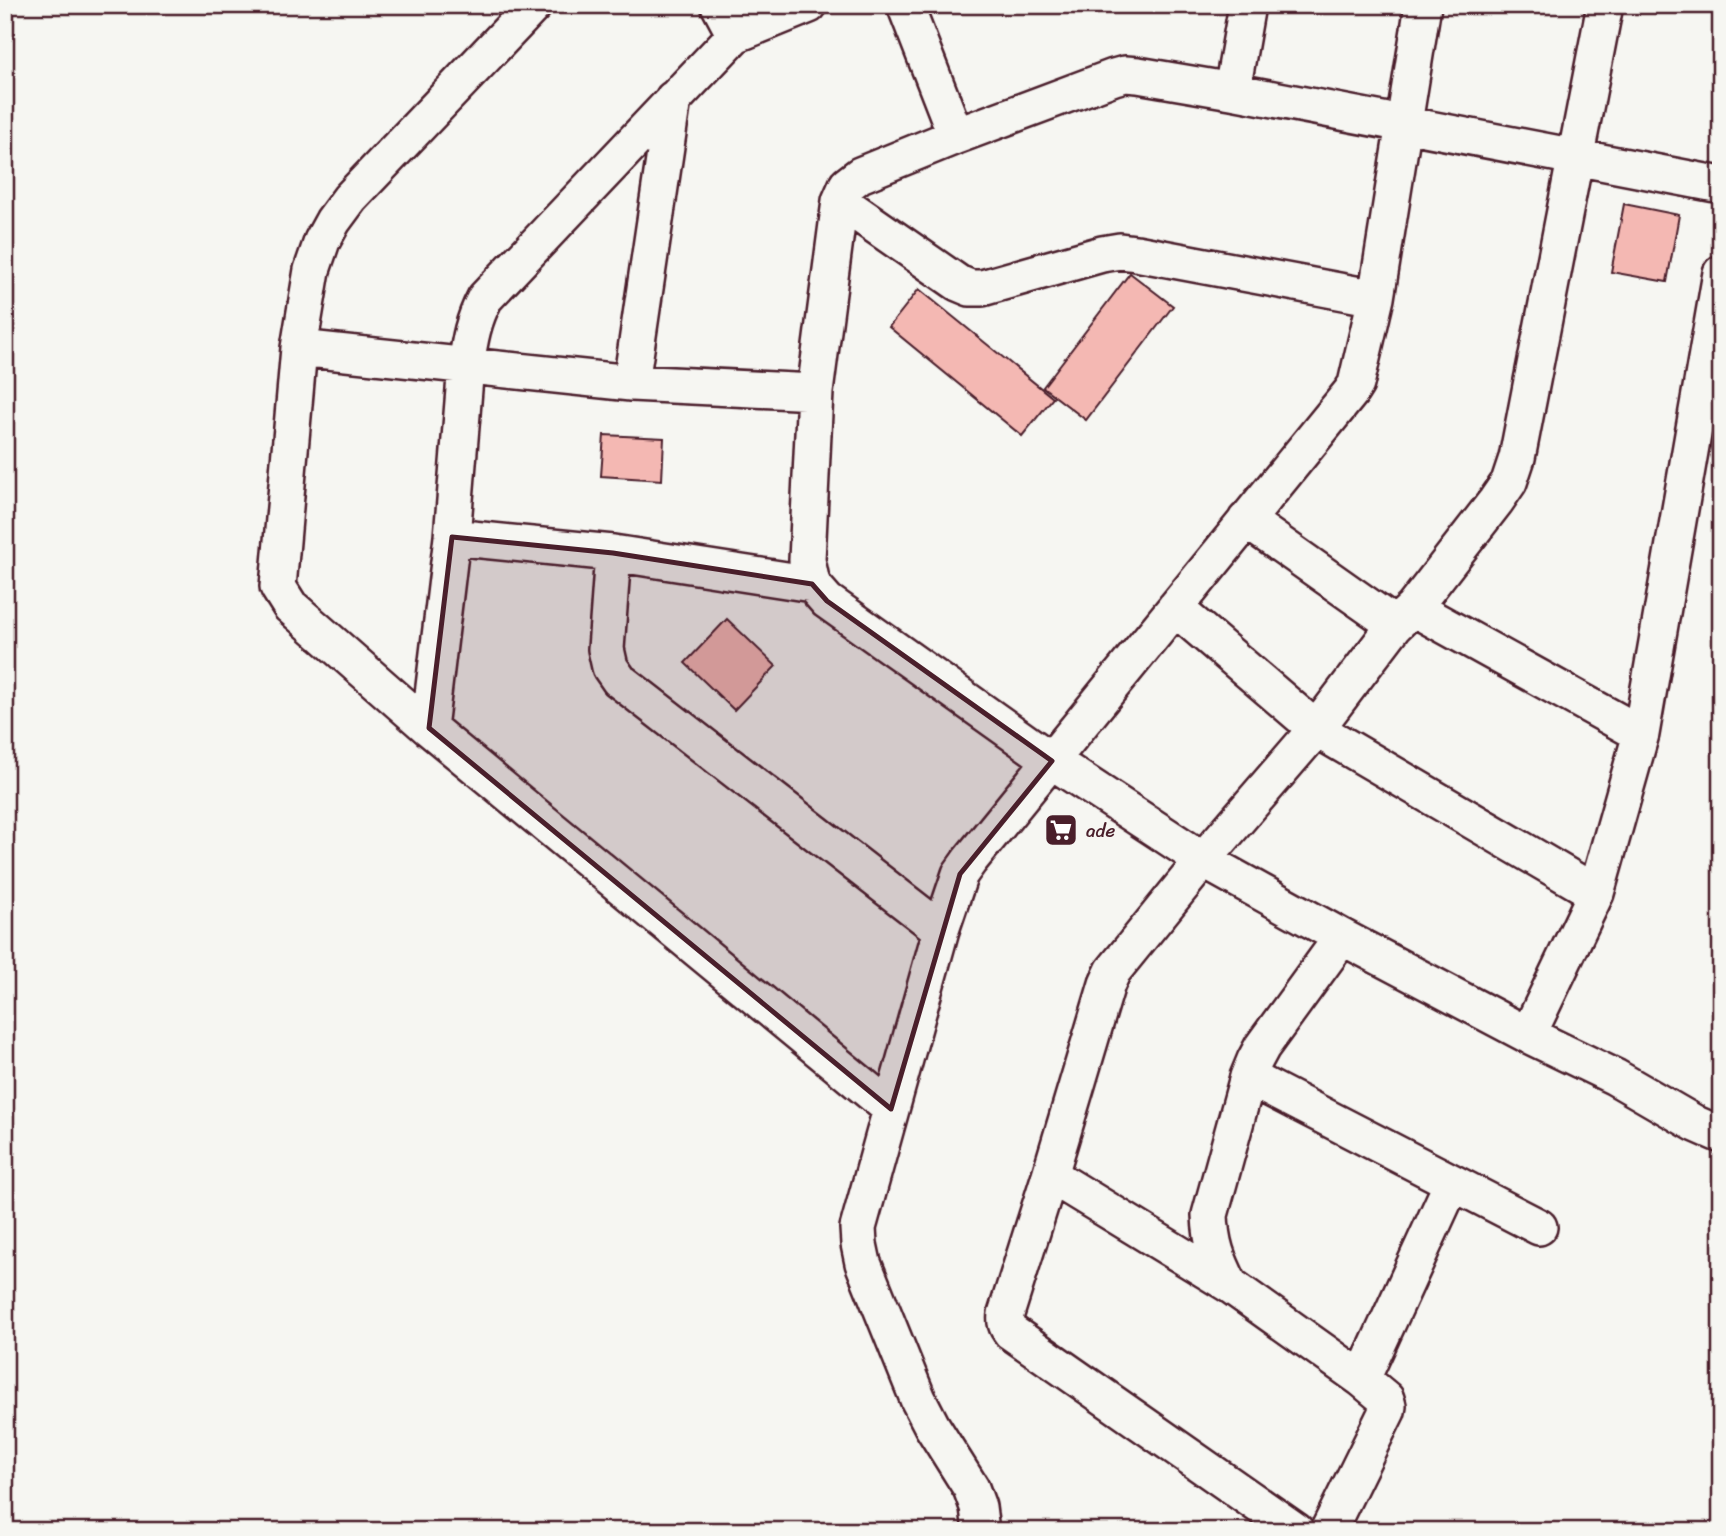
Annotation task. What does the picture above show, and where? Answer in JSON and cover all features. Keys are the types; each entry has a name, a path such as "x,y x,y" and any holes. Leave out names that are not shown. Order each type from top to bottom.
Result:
{"street":[{"path":"534,5 350,198 322,241 312,270 299,348 278,587 290,606 429,728 891,1109"},
{"path":"429,728 452,537 466,365 475,317 485,298 673,99 727,20 809,5"},
{"path":"905,5 956,136"},
{"path":"1232,91 1247,5"},
{"path":"981,1531 978,1507 971,1488 918,1399 863,1263 859,1244 858,1228 941,930 960,874 970,860 1356,384 1376,298 1423,5"},
{"path":"1296,1531 1011,1332 1005,1321 1006,1314 1113,971 1202,860 1317,729 1509,482 1517,458 1605,5"},
{"path":"1721,185 1232,91 1125,74 956,136 860,175 847,185 840,201 815,392 807,560 812,584 827,601 1052,761 1202,860 1342,937 1528,1035 1615,1077 1696,1124 1721,1135"},
{"path":"631,383 673,99"},
{"path":"840,201 958,283 970,288 982,288 1120,251 1376,298"},
{"path":"1528,1035 1596,894 1642,734 1721,273"},
{"path":"299,348 631,383 815,392"},
{"path":"1246,520 1404,617 1642,734"},
{"path":"452,537 613,553 812,584"},
{"path":"613,553 606,649 610,667 619,680 941,930"},
{"path":"1175,608 1317,729 1596,894"},
{"path":"1230,1285 1217,1259 1211,1237 1210,1214 1248,1077 1262,1047 1342,937"},
{"path":"1248,1077 1539,1227"},
{"path":"1051,1175 1230,1285 1386,1399 1387,1411 1328,1531"},
{"path":"1362,1379 1452,1183"}],"highlighted area":[{"path":"452,537 613,553 812,584 827,601 1052,761 960,874 891,1109 429,728"}],"building":[{"path":"1624,204 1679,215 1667,282 1611,272"},
{"path":"1130,273 1173,306 1086,420 1043,387"},
{"path":"919,289 1053,398 1022,436 889,327"},
{"path":"604,435 664,438 662,480 601,476"},
{"path":"727,619 776,666 734,710 685,663"}],"place":[{"name":"ade","path":"1061,830"}]}
